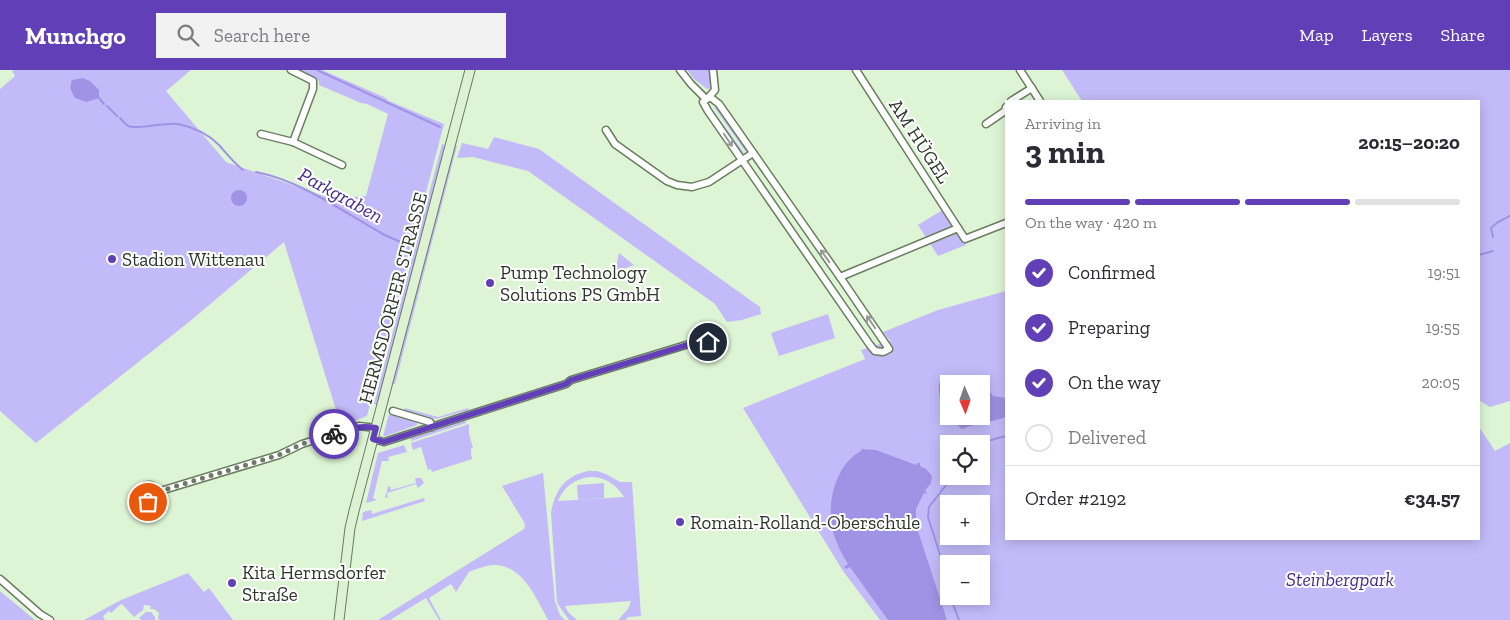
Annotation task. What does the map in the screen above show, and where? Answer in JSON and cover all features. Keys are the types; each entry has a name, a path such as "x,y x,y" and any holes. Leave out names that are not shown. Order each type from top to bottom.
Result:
{"main road":[{"name":"HERMSDORFER STRASSE","path":"339,620 350,528 470,71"}],"street":[{"path":"291,70 313,81 313,89 294,142"},
{"path":"680,70 691,84 708,98 718,104 889,349 883,352 875,351 708,111 703,102 708,98 715,90 713,70"},
{"name":"AM HÜGEL","path":"856,70 958,228"},
{"path":"1020,70 1039,100"},
{"path":"1013,100 1032,88"},
{"path":"986,124 1005,111"},
{"path":"606,130 615,144 677,186 692,187 709,182 753,153"},
{"path":"261,134 294,142 342,165"},
{"path":"840,277 958,228 965,239 1005,223"},
{"path":"823,276 834,269"},
{"path":"373,439 384,442 566,384 571,380 700,341 708,342 704,332"},
{"path":"393,412 430,422 432,427"},
{"path":"157,492 279,455 302,444 359,426 376,428"},
{"path":"0,579 40,614 50,620"}],"green space":[{"path":"191,70 166,91 226,162 332,199 366,196 388,114 319,85 319,81 296,70 322,70 444,124 367,416 341,426 284,242 189,322 36,443 0,411 0,89 15,76 12,71"},
{"path":"687,70 711,70 712,88 707,89 694,79"},
{"path":"1062,70 1510,70 1510,401 1490,407 1480,401 1480,100 1081,100"},
{"path":"714,107 718,108 747,149 746,152"},
{"path":"712,109 744,153 741,154 712,113"},
{"path":"494,137 539,149 760,307 761,314 727,322 715,304 528,171 473,157 457,158 462,143 488,149"},
{"path":"442,144 445,145 377,405 374,404"},
{"path":"454,145 457,146 395,384 392,384"},
{"path":"944,209 966,245 938,256 918,225"},
{"path":"619,253 634,265 615,272"},
{"name":"Steinbergpark","path":"1005,291 1005,540 1480,540 1480,428 1495,451 1510,443 1510,620 880,620 843,571 743,408 865,359 861,350 890,341 883,332 938,310"},
{"path":"828,314 835,338 779,356 771,333"},
{"path":"405,408 438,417 468,408 469,410 436,419 404,410"},
{"path":"389,414 415,421 417,425 383,436"},
{"path":"465,421 466,423 411,441 411,438"},
{"path":"469,424 469,434 473,448 471,448 472,459 432,472 431,469 428,470 421,447 413,450 411,443"},
{"path":"404,445 407,452 388,457 389,461 382,461 373,498 377,500 366,503 378,453"},
{"path":"597,471 620,482 632,482 641,616 618,620 628,609 631,601 565,606 568,612 577,620 569,620 557,603 551,513 555,497 562,485 580,473","holes":["590,477 601,478 610,482 624,497 558,501 563,492 574,482"]},
{"path":"543,473 555,601 560,615 565,620 548,620 533,592 520,576 503,566 492,565 469,572 456,592 451,584 429,598 441,620 439,620 426,598 390,620 378,620 524,529 524,522 502,486"},
{"path":"415,478 421,478 424,483 418,488 416,484 387,493 388,497 385,498 388,487 390,486 391,490 416,483"},
{"path":"604,483 604,498 578,500 577,485"},
{"path":"424,498 425,501 362,521 363,512 371,510 372,514"},
{"path":"188,573 204,592 209,588 233,620 160,620 158,618 159,613 154,609 150,609 151,606 144,605 143,610 134,617 121,604 111,613 109,611 103,616 105,620 84,620 121,600"},
{"path":"0,591 35,620 0,620"},
{"path":"146,612 151,612 155,620 141,620 139,618"}],"shaded area":[{"path":"83,78 90,81 99,90 99,98 87,102 75,98 71,89 72,80"},
{"path":"239,190 247,198 239,206 231,198"},
{"path":"990,392 993,396 1005,398 1005,417 990,421"},
{"path":"957,425 973,425 962,429"},
{"path":"861,449 876,450 916,465 920,463 920,466 926,469 932,476 931,483 925,491 927,493 924,493 916,509 916,525 940,599 940,605 942,605 947,620 888,620 850,567 846,569 844,567 848,564 839,548 831,521 832,498 839,475 852,457"}],"waterway":[{"path":"317,70 440,127"},
{"name":"Parkgraben","path":"99,98 104,104"},
{"name":"Parkgraben","path":"107,106 117,116"},
{"name":"Parkgraben","path":"120,118 128,126 132,127 178,124 195,129 215,141 243,170"},
{"name":"Parkgraben","path":"256,172 290,182 322,198 383,234 411,246"},
{"path":"1493,237 1491,228 1510,216"},
{"path":"1480,255 1493,251"},
{"path":"990,440 1005,436"},
{"path":"940,555 928,517 929,507 946,485"},
{"path":"953,605 959,620"}],"way so far":[{"path":"148,502 155,500 157,492 279,455 302,444 334,434"}],"place":[{"name":"Stadion Wittenau","path":"112,259"},
{"name":"Pump Technology Solutions PS GmbH","path":"490,283"},
{"name":"Romain-Rolland-Oberschule","path":"680,522"},
{"name":"Kita Hermsdorfer Straße","path":"232,583"}],"route":[{"path":"334,434 359,426 368,426 376,428 373,439 384,442 566,384 571,380 700,341 708,342"}]}
